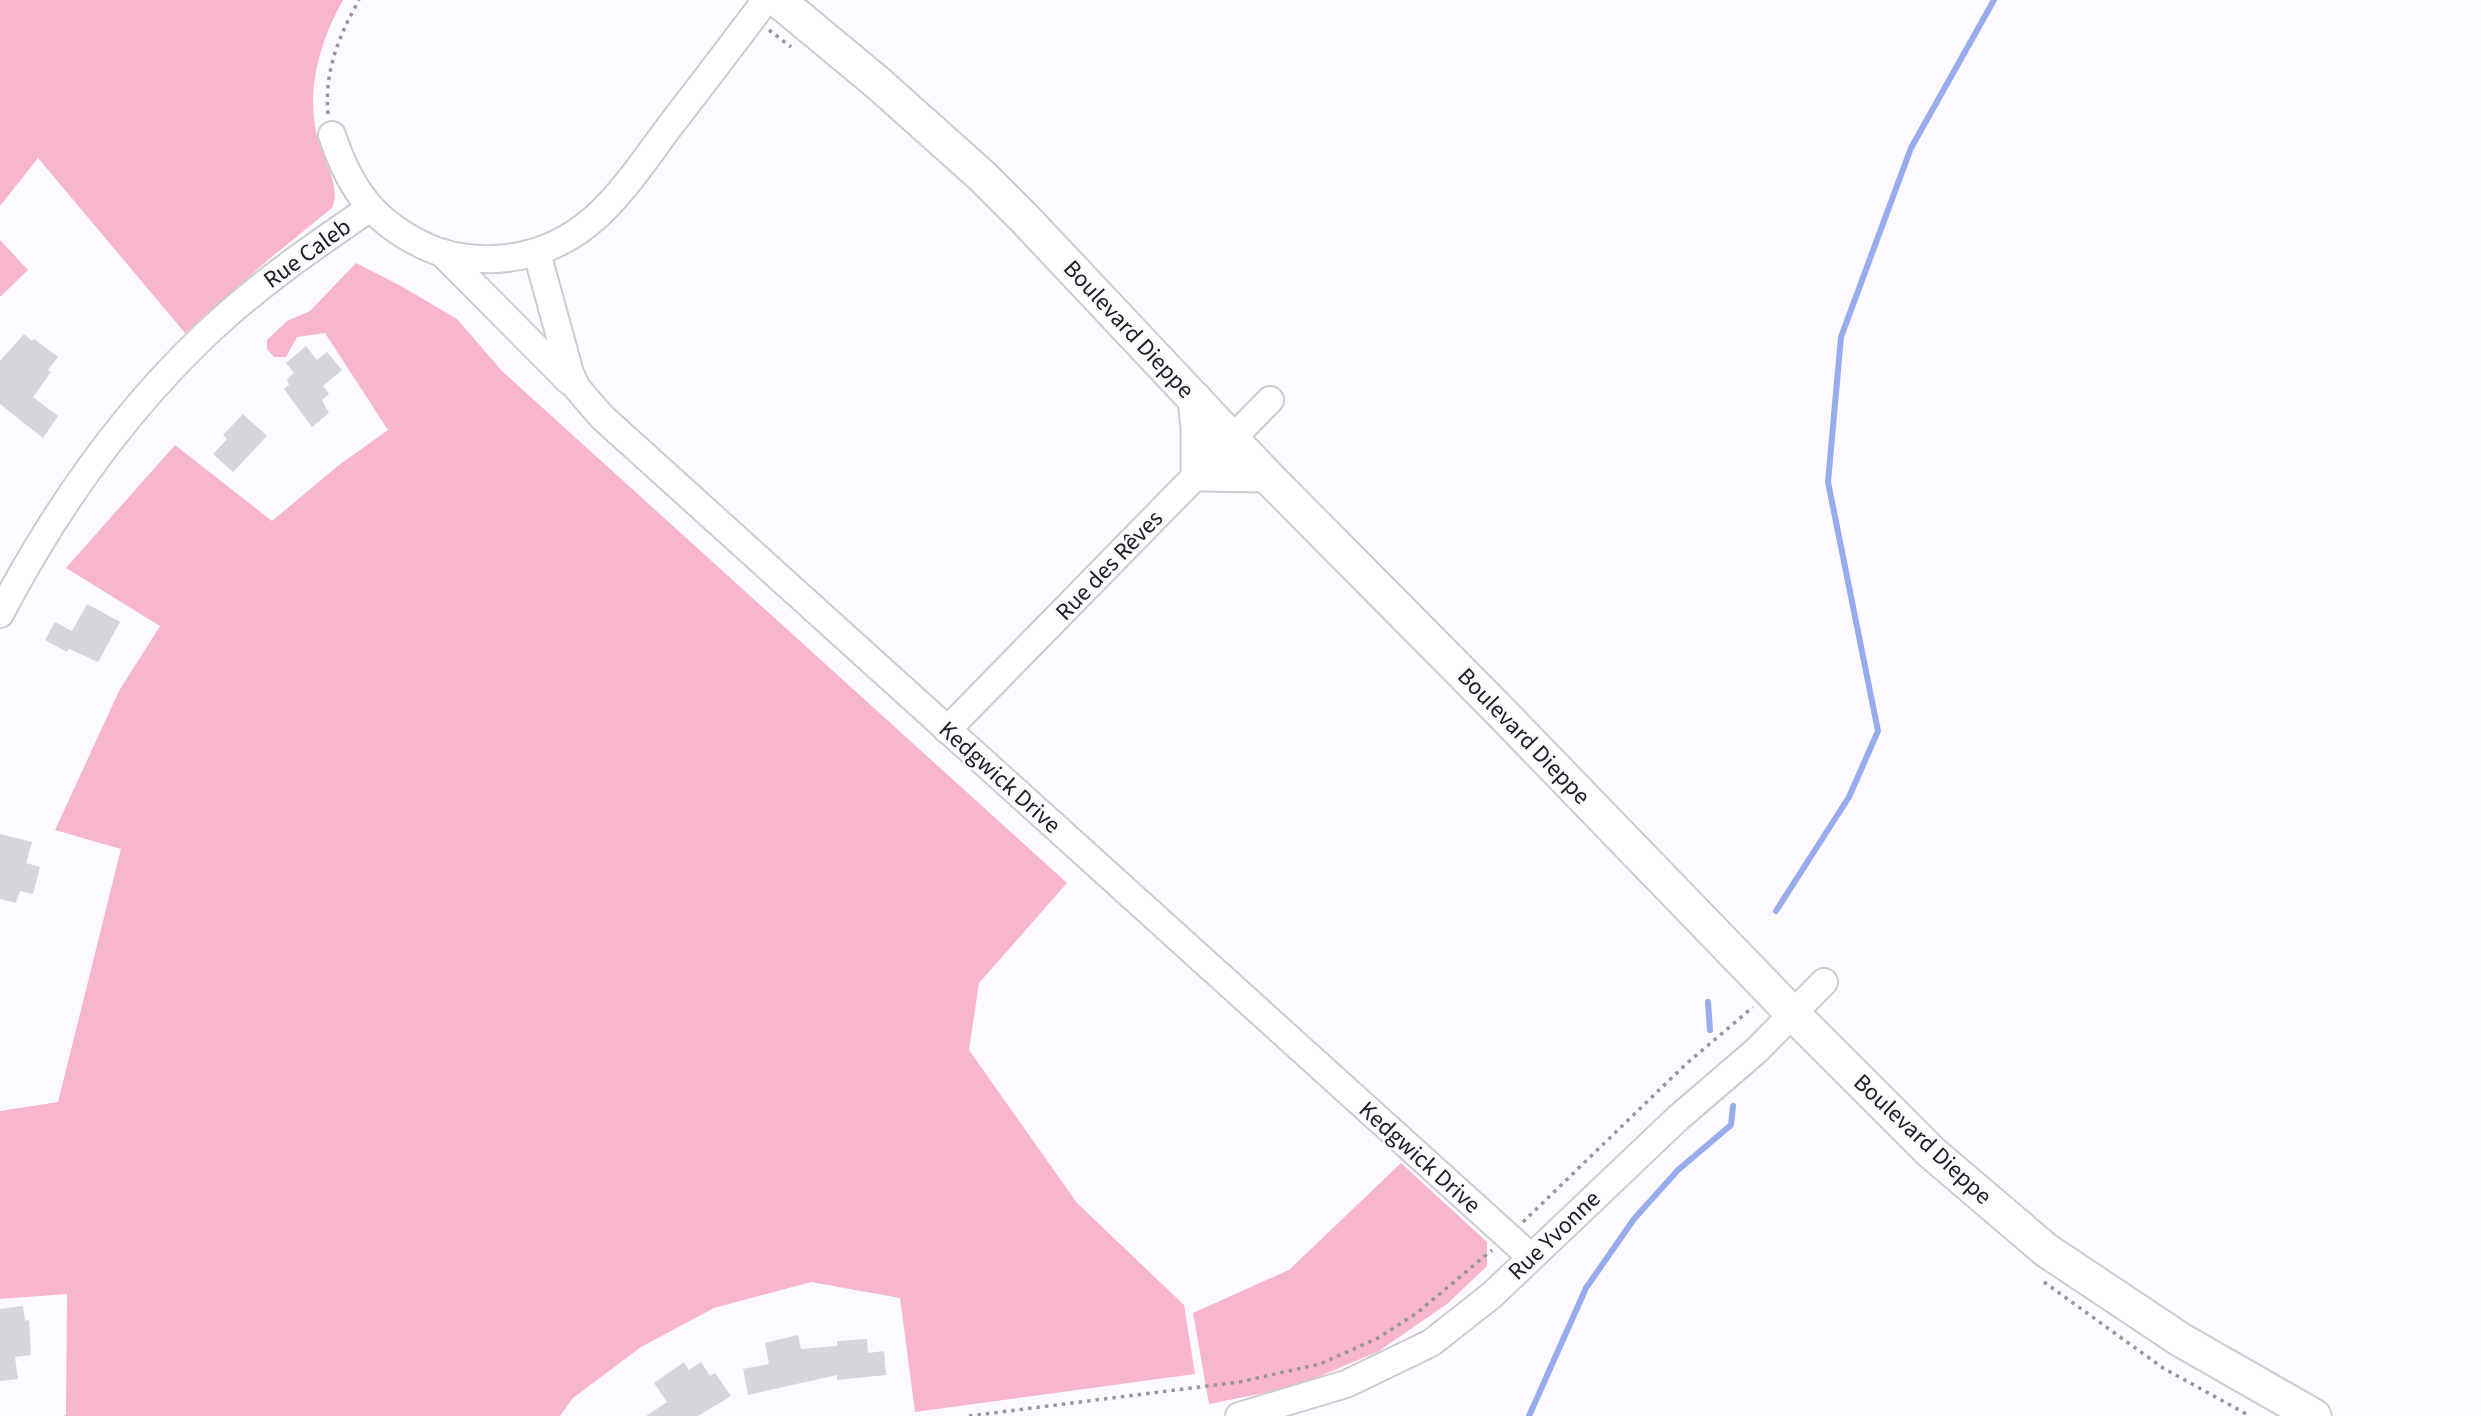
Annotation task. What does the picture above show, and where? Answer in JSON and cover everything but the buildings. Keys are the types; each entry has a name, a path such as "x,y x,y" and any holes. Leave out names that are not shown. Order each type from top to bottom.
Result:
{"main road":[{"name":"Boulevard Dieppe","path":"778,0 878,83 982,176 1266,475 1504,714 1793,1014 1931,1152 2046,1250 2181,1340 2314,1416"},
{"path":"1195,399 1198,474 1266,475"}],"street":[{"name":"Rue Caleb","path":"0,614 61,510 116,434 204,335 266,282 370,208 401,233 442,253 486,260 537,253 571,238 607,208 766,0"},
{"path":"332,135 348,177 370,208"},
{"path":"442,253 577,388"},
{"name":"Kedgwick Drive","path":"537,253 559,340 577,388 620,434 1531,1257"},
{"name":"Rue des Rêves","path":"947,730 1270,400"},
{"name":"Rue Yvonne","path":"1239,1416 1346,1384 1431,1343 1492,1295 1678,1118 1756,1051 1824,982"}],"path":[{"path":"332,135 327,105 330,68 341,34 359,0"},
{"path":"969,1416 1239,1382 1320,1364 1378,1338 1417,1313 1508,1236 1686,1065 1754,1006"}],"shaded area":[{"path":"0,0 343,0 322,49 313,101 319,145 335,190 332,208 185,333 38,158 0,206"},
{"path":"0,240 28,270 0,297"},
{"path":"356,263 457,319 502,371 1067,883 979,983 969,1050 1077,1203 1184,1305 1195,1374 915,1412 900,1298 811,1282 714,1308 641,1347 573,1398 560,1416 63,1416 66,1415 67,1294 0,1299 0,1111 58,1102 121,849 55,830 119,691 160,626 66,568 175,445 272,521 339,465 388,430 325,333 297,337 286,357 274,357 267,349 267,340 287,321 310,311"},
{"path":"1401,1163 1487,1242 1487,1266 1447,1304 1379,1351 1295,1387 1209,1404 1193,1313 1289,1270"}],"waterway":[{"path":"1776,911 1849,797 1878,731 1828,482 1841,337 1911,148 1994,0"},
{"path":"1708,1002 1710,1030"},
{"path":"1529,1416 1586,1288 1634,1219 1678,1170 1731,1125 1733,1106"}]}
